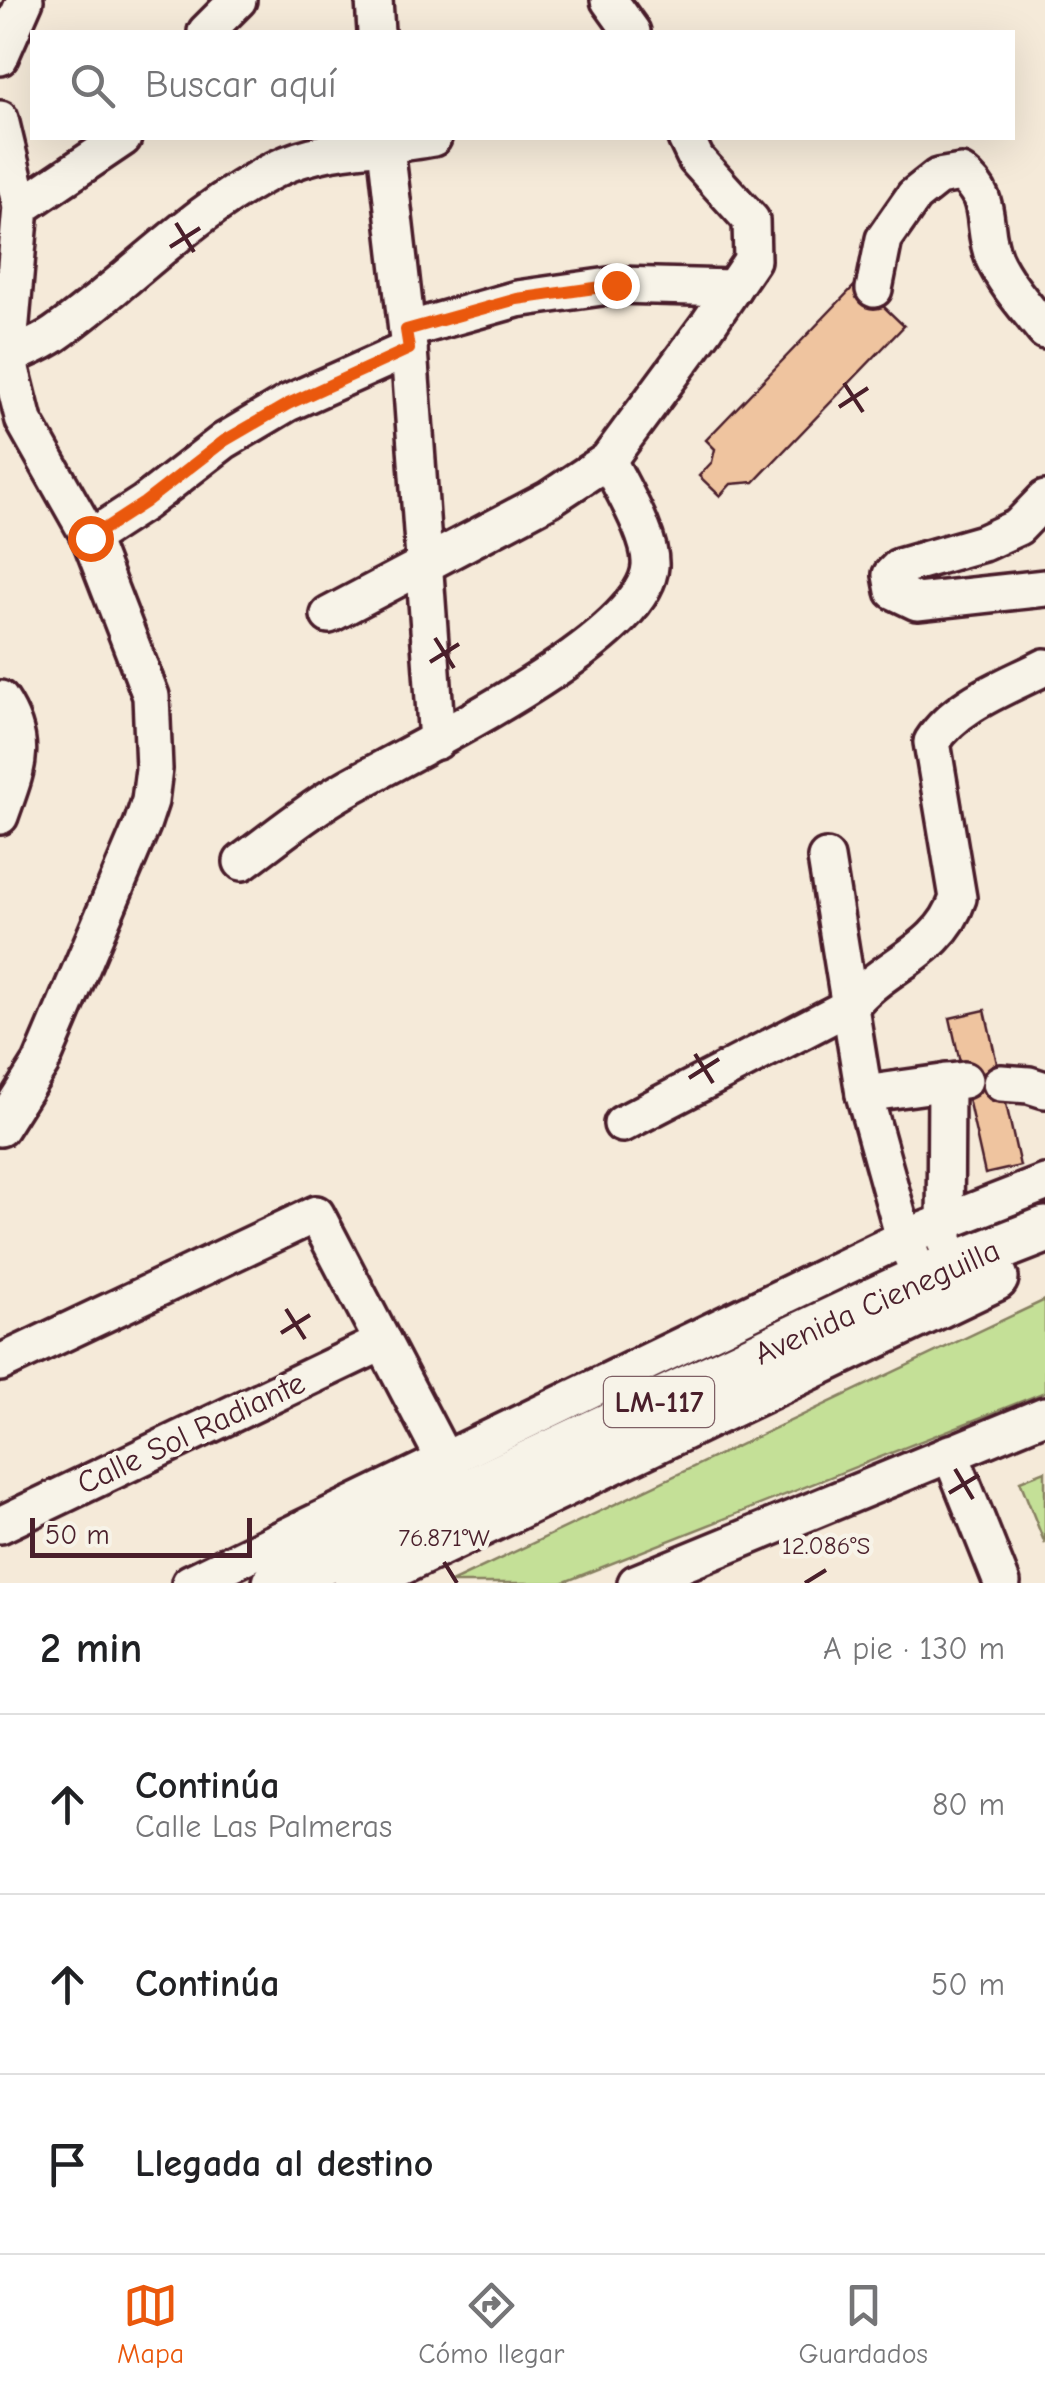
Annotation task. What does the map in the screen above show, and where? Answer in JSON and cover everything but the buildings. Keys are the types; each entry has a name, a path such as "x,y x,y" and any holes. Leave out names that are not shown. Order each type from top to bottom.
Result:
{"main road":[{"name":"Avenida Cieneguilla","path":"276,1583 454,1478 924,1261 1045,1230"},
{"name":"Avenida Cieneguilla","path":"356,1583 1045,1257"}],"street":[{"path":"0,57 25,0"},
{"path":"208,30 238,0"},
{"path":"374,0 376,30"},
{"path":"609,0 631,30"},
{"path":"0,119 21,207 4,360 24,421 90,538 151,696 154,770 150,801 41,1063 0,1128"},
{"path":"21,207 120,140"},
{"path":"329,615 548,499 608,460 752,260 751,220 696,159 687,140"},
{"path":"4,360 51,338 216,203 278,168 325,151 385,142 408,340 436,741"},
{"path":"874,289 884,239 914,196 938,177 961,173 977,185 986,209 994,258 1045,330"},
{"path":"90,538 144,503 224,441 408,340 517,299 616,285 733,288"},
{"path":"242,862 340,792 550,674 602,633 640,593 650,566 643,535 608,460"},
{"path":"1045,499 1018,527 983,543 898,567 891,575 894,591 917,602 1045,588"},
{"path":"622,1124 850,1006 867,985 928,944 951,920 958,898 932,742 942,725 965,708 1045,667"},
{"path":"0,816 19,761 4,720"},
{"path":"826,858 864,1094 924,1261"},
{"path":"864,1094 955,1081 942,1221 924,1261"},
{"path":"1001,1083 1045,1090"},
{"path":"942,1221 1045,1184"},
{"path":"0,1363 316,1214 454,1478 190,1583"},
{"name":"Calle Sol Radiante","path":"0,1524 383,1342"},
{"path":"636,1583 1045,1415"},
{"path":"950,1453 1002,1583"}],"green space":[{"path":"1045,1300 1045,1392 562,1583 449,1583"},
{"path":"1045,1471 1045,1544 1020,1481"}],"route":[{"path":"90,538 144,503 224,441 288,404 409,349 406,330 517,299 616,285"}]}
